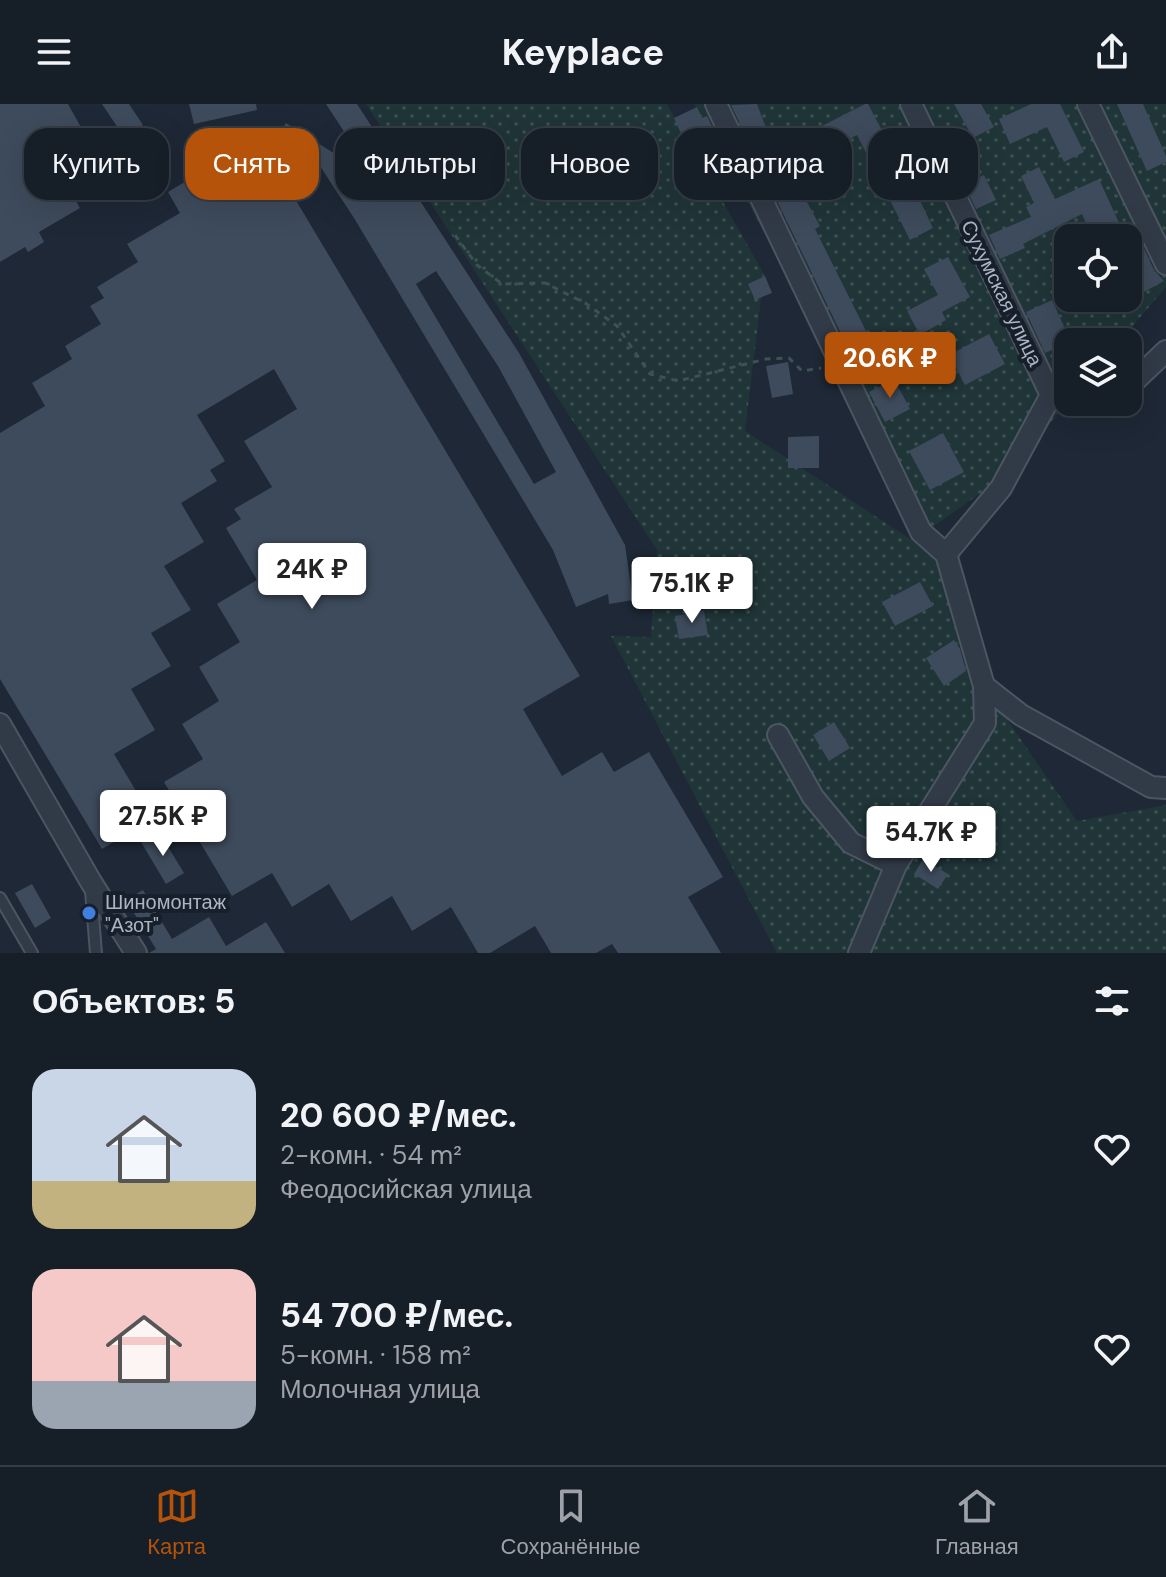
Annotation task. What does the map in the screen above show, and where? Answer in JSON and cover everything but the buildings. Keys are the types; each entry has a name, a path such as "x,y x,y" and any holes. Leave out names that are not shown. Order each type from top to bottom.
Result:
{"street":[{"path":"716,104 921,532 946,554 984,686 985,723 896,865 859,953"},
{"name":"Сухумская улица","path":"911,104 1051,395"},
{"path":"1088,104 1166,264"},
{"path":"1142,374 1166,351"},
{"path":"946,554 1001,488 1051,395 1054,396"},
{"path":"984,686 1021,715 1151,787 1166,788"},
{"path":"0,724 91,882 136,953"},
{"path":"778,735 813,797 851,843 896,865"}],"lane":[{"path":"91,882 96,953"},
{"path":"0,898 32,953"}],"path":[{"path":"455,235 477,265 502,284 545,283 607,318 617,326 650,374 678,381 766,359 789,358 802,371 841,365"}],"green space":[{"path":"366,104 667,104 681,128 674,128 674,200 722,200 764,274 745,431 938,557 984,686 1077,821 1166,805 1166,953 777,953 611,636 651,637 657,550 429,200 505,200 505,128 382,128"},
{"path":"694,104 1166,104 1166,287 1131,328 1054,328 1056,416 1002,478 927,531 746,200 852,200 852,128 707,128"}],"place":[{"name":"Шиномонтаж \"Азот\"","path":"89,913"}]}
